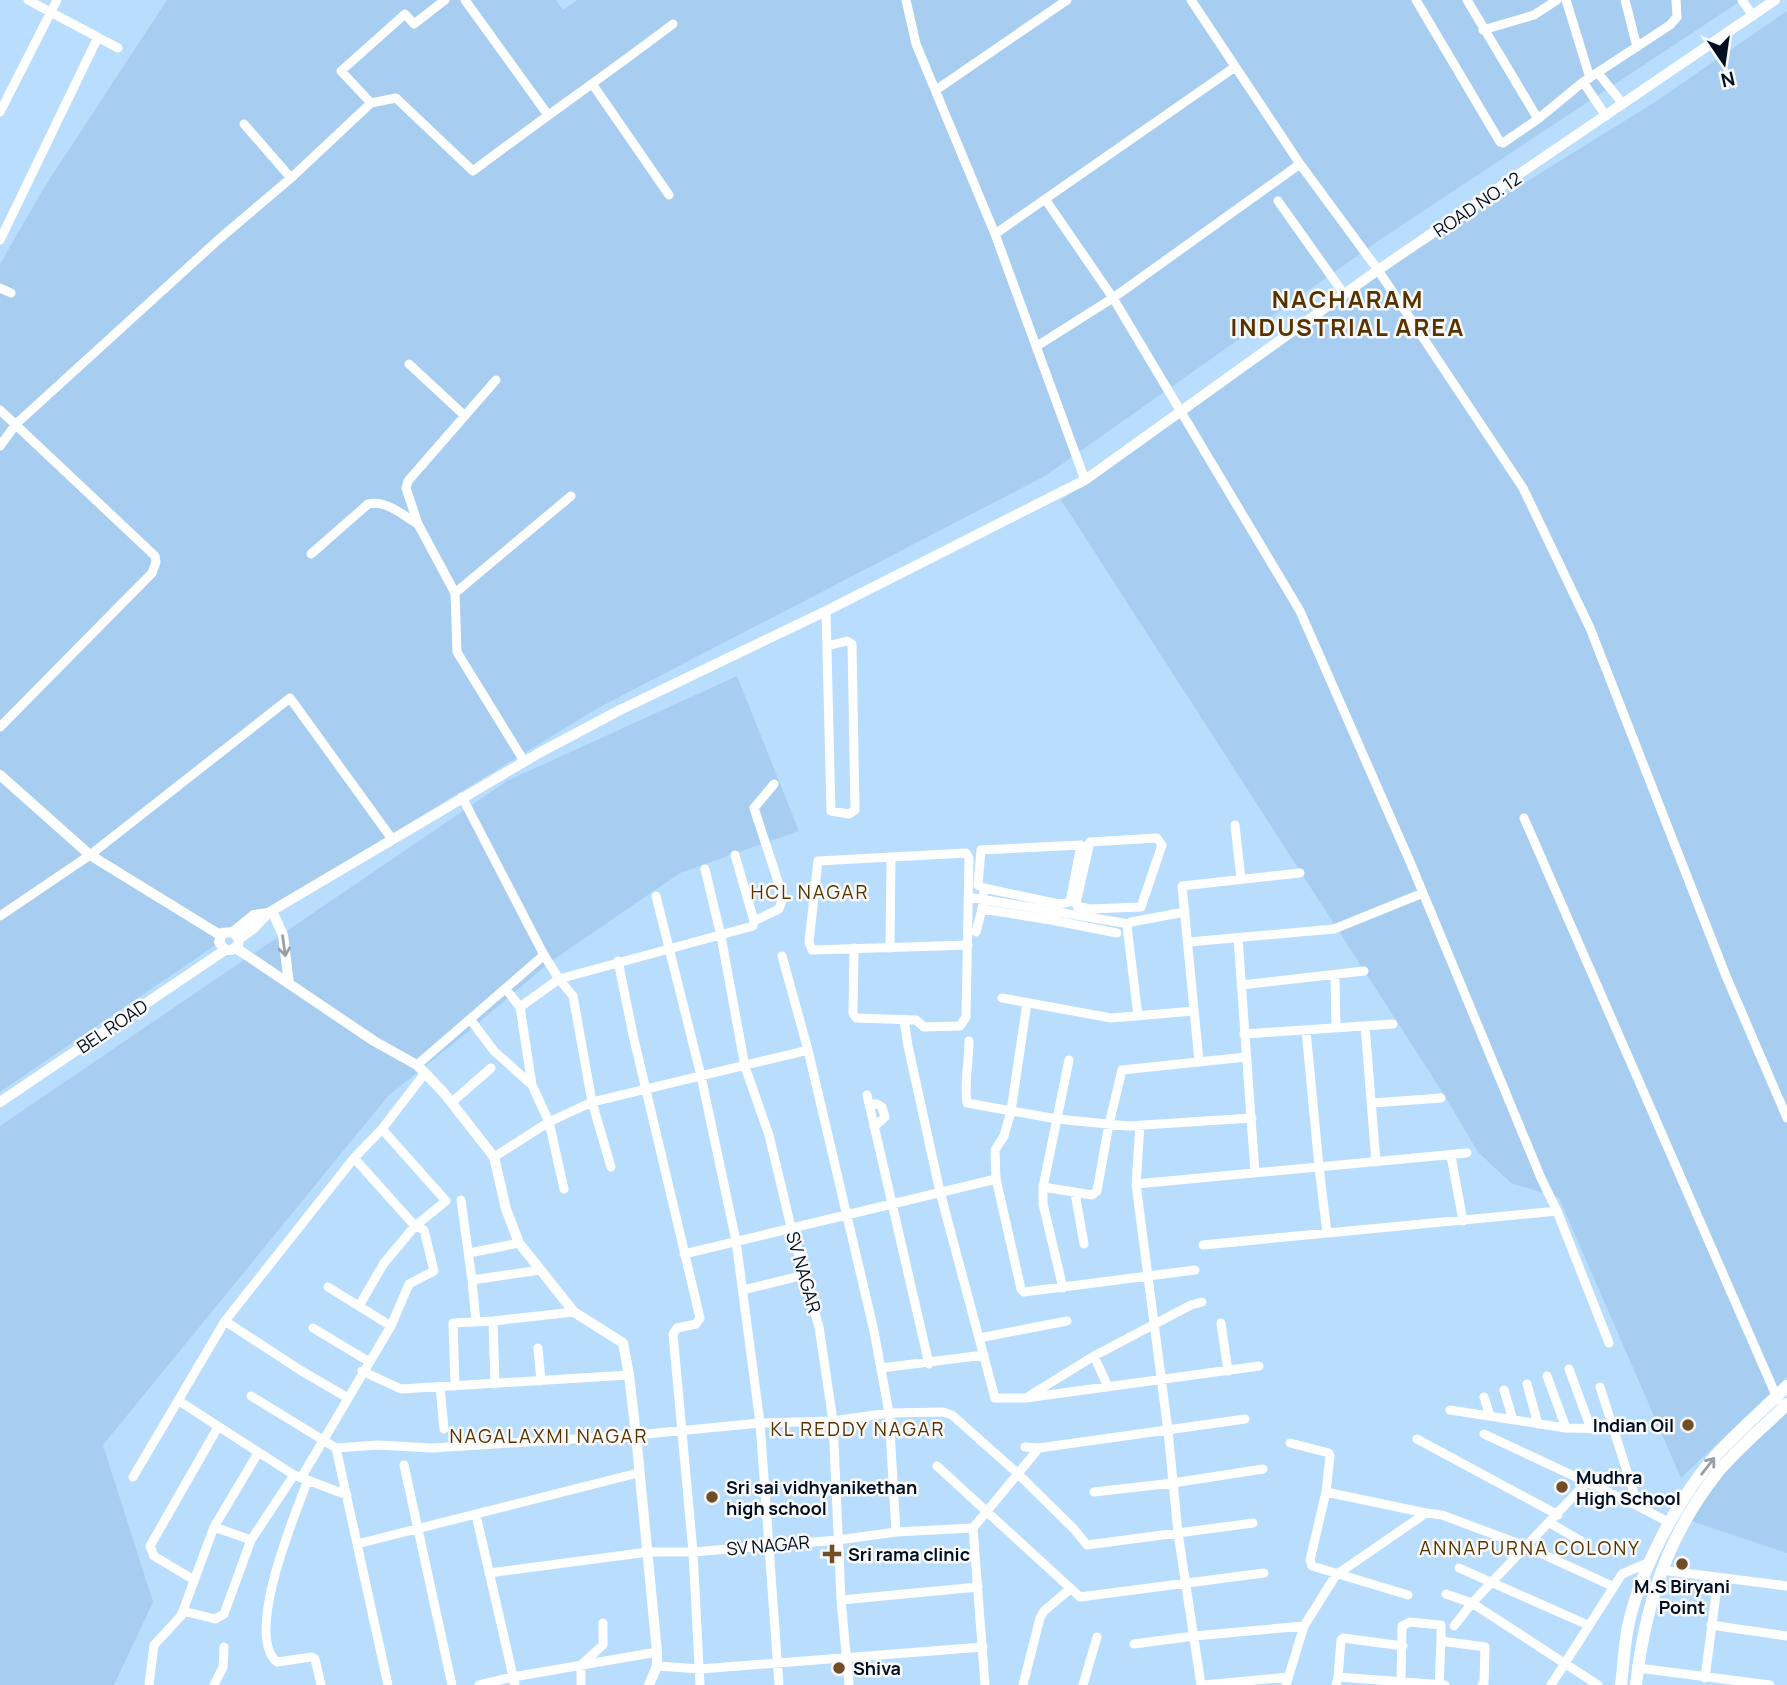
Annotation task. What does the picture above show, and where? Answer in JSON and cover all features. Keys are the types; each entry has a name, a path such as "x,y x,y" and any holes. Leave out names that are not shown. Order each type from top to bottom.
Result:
{"main road":[{"path":"1636,1685 1646,1615 1661,1570 1680,1530 1706,1488 1782,1403 1787,1387"},
{"path":"1621,1685 1628,1625 1634,1602 1670,1523 1717,1455 1782,1403"}],"street":[{"path":"28,0 118,48"},
{"path":"0,112 57,0"},
{"path":"371,103 341,71 405,14 414,24 445,0"},
{"path":"465,0 548,115"},
{"path":"905,0 916,44 995,234 1085,480"},
{"path":"936,90 1067,0"},
{"path":"1191,0 1300,164 1378,270 1523,488 1590,628 1726,975 1787,1118"},
{"path":"1416,0 1503,143 1590,78 1670,25 1677,18 1676,0"},
{"path":"1467,0 1538,119"},
{"path":"1483,30 1534,15 1557,0"},
{"path":"1566,0 1590,78 1606,116"},
{"path":"1625,0 1637,47"},
{"path":"1742,0 1753,16"},
{"name":"ROAD NO. 12","path":"825,611 1085,480 1378,270 1775,0"},
{"path":"0,446 16,424 371,103 396,98 473,171 673,24"},
{"path":"0,240 98,37"},
{"path":"995,234 1235,67"},
{"path":"1590,78 1623,104"},
{"path":"593,85 669,195"},
{"path":"244,124 291,178"},
{"path":"1037,346 1113,298 1300,164"},
{"path":"1045,199 1113,298 1300,611 1423,893 1535,1165 1557,1211 1609,1343"},
{"path":"1278,201 1344,294"},
{"path":"0,288 10,293"},
{"path":"408,364 465,416"},
{"path":"496,380 408,481 407,488 418,524 455,593 457,652 524,761"},
{"path":"0,410 155,556 156,562 152,573 0,727"},
{"path":"455,593 570,496"},
{"path":"311,554 368,504 385,504 418,524"},
{"path":"825,611 831,811 849,814 855,810 852,644 847,641 827,646"},
{"name":"BEL ROAD","path":"0,1102 229,941 254,915 270,912 524,761 620,710 825,611"},
{"path":"0,916 90,855 290,698 392,839"},
{"path":"0,775 90,855 229,941 374,1041 421,1069 452,1102 494,1157 506,1209 519,1243 575,1312 623,1343 636,1435 657,1652 657,1666 649,1685"},
{"path":"520,1007 559,979 750,927 754,921 779,909 783,897 754,808 774,784"},
{"path":"462,797 544,955 573,996 592,1102 611,1167"},
{"path":"1524,818 1782,1403"},
{"path":"1235,825 1241,879"},
{"path":"968,897 982,904 1055,912 1088,913 1141,908 1163,845 1157,838 1090,842 1077,906 1088,913 1129,924 1185,912"},
{"path":"1055,912 1070,902 1081,845 981,850 978,885 984,888 1117,933"},
{"path":"854,948 855,1016 862,1020 916,1020 924,1027 960,1026 965,1022 968,945 969,858 966,853 818,861 810,948 968,945"},
{"path":"735,855 754,921"},
{"path":"890,947 891,857"},
{"name":"SV NAGAR","path":"705,869 721,936 745,1067 769,1135 819,1327 833,1421 841,1600 849,1685"},
{"path":"1199,1061 1182,886 1300,873"},
{"path":"976,932 984,888"},
{"path":"1189,942 1334,929 1423,893"},
{"path":"656,896 701,1076 736,1241 760,1423 779,1685"},
{"path":"270,912 283,935 289,984"},
{"path":"1129,924 1127,929 1138,1016"},
{"path":"1238,937 1255,1173"},
{"path":"133,1478 225,1321 354,1158 382,1129 421,1069 470,1019 544,955"},
{"path":"782,956 808,1050 881,1368 889,1413 896,1532"},
{"path":"618,961 700,1318 696,1324 677,1328 673,1334 693,1552 700,1685"},
{"name":"BEL ROAD","path":"0,1094 189,970"},
{"path":"1241,985 1364,971"},
{"path":"1335,975 1336,1028"},
{"path":"506,989 520,1007 533,1085 549,1122 564,1189"},
{"path":"1002,998 1111,1018 1194,1011"},
{"path":"1027,1003 1012,1111 1004,1136 995,1150 996,1179 1020,1289 1024,1292 1063,1288 1195,1270"},
{"path":"470,1019 494,1052 533,1085"},
{"path":"904,1020 940,1192 995,1398 1026,1398 1259,1366"},
{"path":"1244,1034 1393,1024"},
{"path":"1365,1026 1376,1162"},
{"path":"1306,1030 1327,1233"},
{"path":"969,1041 969,1065 965,1083 967,1103 1058,1119 1109,1124 1140,1125 1252,1118"},
{"path":"494,1157 549,1122 592,1102 808,1050"},
{"path":"1043,1187 1092,1195 1097,1191 1122,1070 1246,1057"},
{"path":"1063,1288 1043,1204 1043,1187 1069,1060"},
{"path":"452,1102 491,1068"},
{"path":"1372,1103 1441,1098"},
{"path":"874,1127 886,1117 885,1112 868,1100 890,1204 929,1364"},
{"path":"1140,1125 1136,1184 1168,1431 1178,1533 1202,1685 1287,1681 1304,1626 1336,1575 1426,1513"},
{"path":"359,1306 384,1264 415,1226 446,1201 382,1129"},
{"path":"1136,1184 1467,1153"},
{"path":"1451,1156 1463,1221"},
{"path":"183,1611 215,1619 224,1614 251,1540 301,1478 391,1326 410,1284 434,1271 424,1230 415,1226 354,1158"},
{"path":"684,1254 996,1179"},
{"path":"1075,1193 1084,1244"},
{"path":"461,1200 476,1322"},
{"path":"1203,1245 1557,1211"},
{"path":"474,1252 519,1243"},
{"path":"472,1280 540,1270"},
{"path":"743,1290 804,1275"},
{"path":"328,1287 391,1326"},
{"path":"1026,1398 1094,1356 1202,1301"},
{"path":"455,1386 452,1324 575,1312"},
{"path":"225,1321 348,1398"},
{"path":"493,1321 495,1384"},
{"path":"979,1338 1067,1321"},
{"path":"1221,1323 1228,1371"},
{"path":"313,1328 369,1361"},
{"path":"538,1348 541,1381"},
{"path":"881,1368 984,1355"},
{"path":"1094,1356 1108,1387"},
{"path":"1569,1369 1591,1429"},
{"path":"362,1371 401,1389 629,1375"},
{"path":"1547,1376 1566,1429"},
{"path":"1527,1384 1538,1424"},
{"path":"440,1387 444,1429"},
{"path":"1600,1387 1638,1506"},
{"path":"1504,1390 1513,1420"},
{"path":"251,1396 337,1448 379,1445 432,1448 636,1435 760,1423 833,1421 889,1413 943,1412 952,1415 1017,1473 1074,1528 1087,1545 1253,1522"},
{"path":"1484,1397 1490,1416"},
{"path":"179,1401 301,1478 347,1495"},
{"path":"1450,1410 1566,1429 1614,1429"},
{"path":"1025,1447 1040,1448 1245,1419"},
{"path":"194,1580 153,1556 150,1546 218,1427"},
{"path":"1484,1434 1670,1523"},
{"path":"1417,1439 1558,1515"},
{"path":"1290,1443 1329,1452 1331,1462 1310,1563 1336,1575 1408,1595"},
{"path":"337,1448 388,1685"},
{"path":"985,1685 973,1528 985,1510 1040,1448"},
{"path":"149,1685 154,1645 181,1616 214,1527 258,1453"},
{"path":"404,1465 452,1685"},
{"path":"937,1466 1077,1595 1084,1597 1264,1573"},
{"path":"1094,1492 1263,1469"},
{"path":"357,1544 638,1473"},
{"path":"301,1478 270,1591 266,1635 272,1657 277,1662 312,1657 315,1659 321,1685"},
{"path":"1454,1626 1489,1583 1558,1515 1586,1483"},
{"path":"1326,1492 1442,1515 1525,1546 1612,1586"},
{"path":"476,1515 514,1681"},
{"path":"1550,1523 1581,1541"},
{"path":"214,1527 251,1540"},
{"name":"SV NAGAR","path":"489,1573 648,1552 693,1552 838,1540 896,1532 973,1528"},
{"path":"1551,1685 1612,1586 1622,1574 1651,1561"},
{"path":"1459,1568 1588,1625"},
{"path":"1661,1570 1787,1586"},
{"path":"1705,1678 1718,1578"},
{"path":"841,1600 978,1587"},
{"path":"1023,1685 1040,1618 1044,1611 1070,1589"},
{"path":"1446,1594 1472,1604 1591,1683"},
{"path":"1401,1684 1402,1626 1410,1622 1441,1625 1439,1685"},
{"path":"581,1685 581,1665 603,1644 603,1623"},
{"path":"1712,1625 1787,1636"},
{"path":"1134,1644 1304,1626"},
{"path":"1083,1685 1097,1637"},
{"path":"1403,1646 1341,1640 1337,1681 1445,1685"},
{"path":"1441,1641 1485,1647 1482,1685"},
{"path":"214,1685 223,1667 224,1647"},
{"path":"657,1666 700,1669 984,1647"},
{"path":"479,1685 514,1681 581,1665 657,1652"},
{"path":"1638,1668 1770,1685"}],"shaded area":[{"path":"167,0 556,0 563,10 577,0 1742,0 1384,237 1045,476 598,708 270,908 0,1092 0,264 45,186"},
{"path":"1787,11 1787,1377 1681,1478 1559,1198 1511,1183 1478,1152 1443,1093 1061,500 1381,272 1655,102"},
{"path":"737,676 799,831 680,873 550,962 388,1096 103,1445 153,1602 114,1685 0,1685 0,1126 507,781"},
{"path":"1787,1411 1787,1553 1685,1519 1734,1460"}],"place":[{"name":"Indian Oil","path":"1688,1425"},
{"name":"Mudhra High School","path":"1562,1487"},
{"name":"Sri sai vidhyanikethan high school","path":"712,1497"},
{"name":"Sri rama clinic","path":"832,1554"},
{"name":"M.S Biryani Point","path":"1682,1564"},
{"name":"Shiva","path":"839,1668"}],"district":[{"name":"NACHARAM INDUSTRIAL AREA","path":"1348,312"},
{"name":"HCL NAGAR","path":"810,892"},
{"name":"KL REDDY NAGAR","path":"858,1429"},
{"name":"NAGALAXMI NAGAR","path":"549,1436"},
{"name":"ANNAPURNA COLONY","path":"1530,1548"}]}
